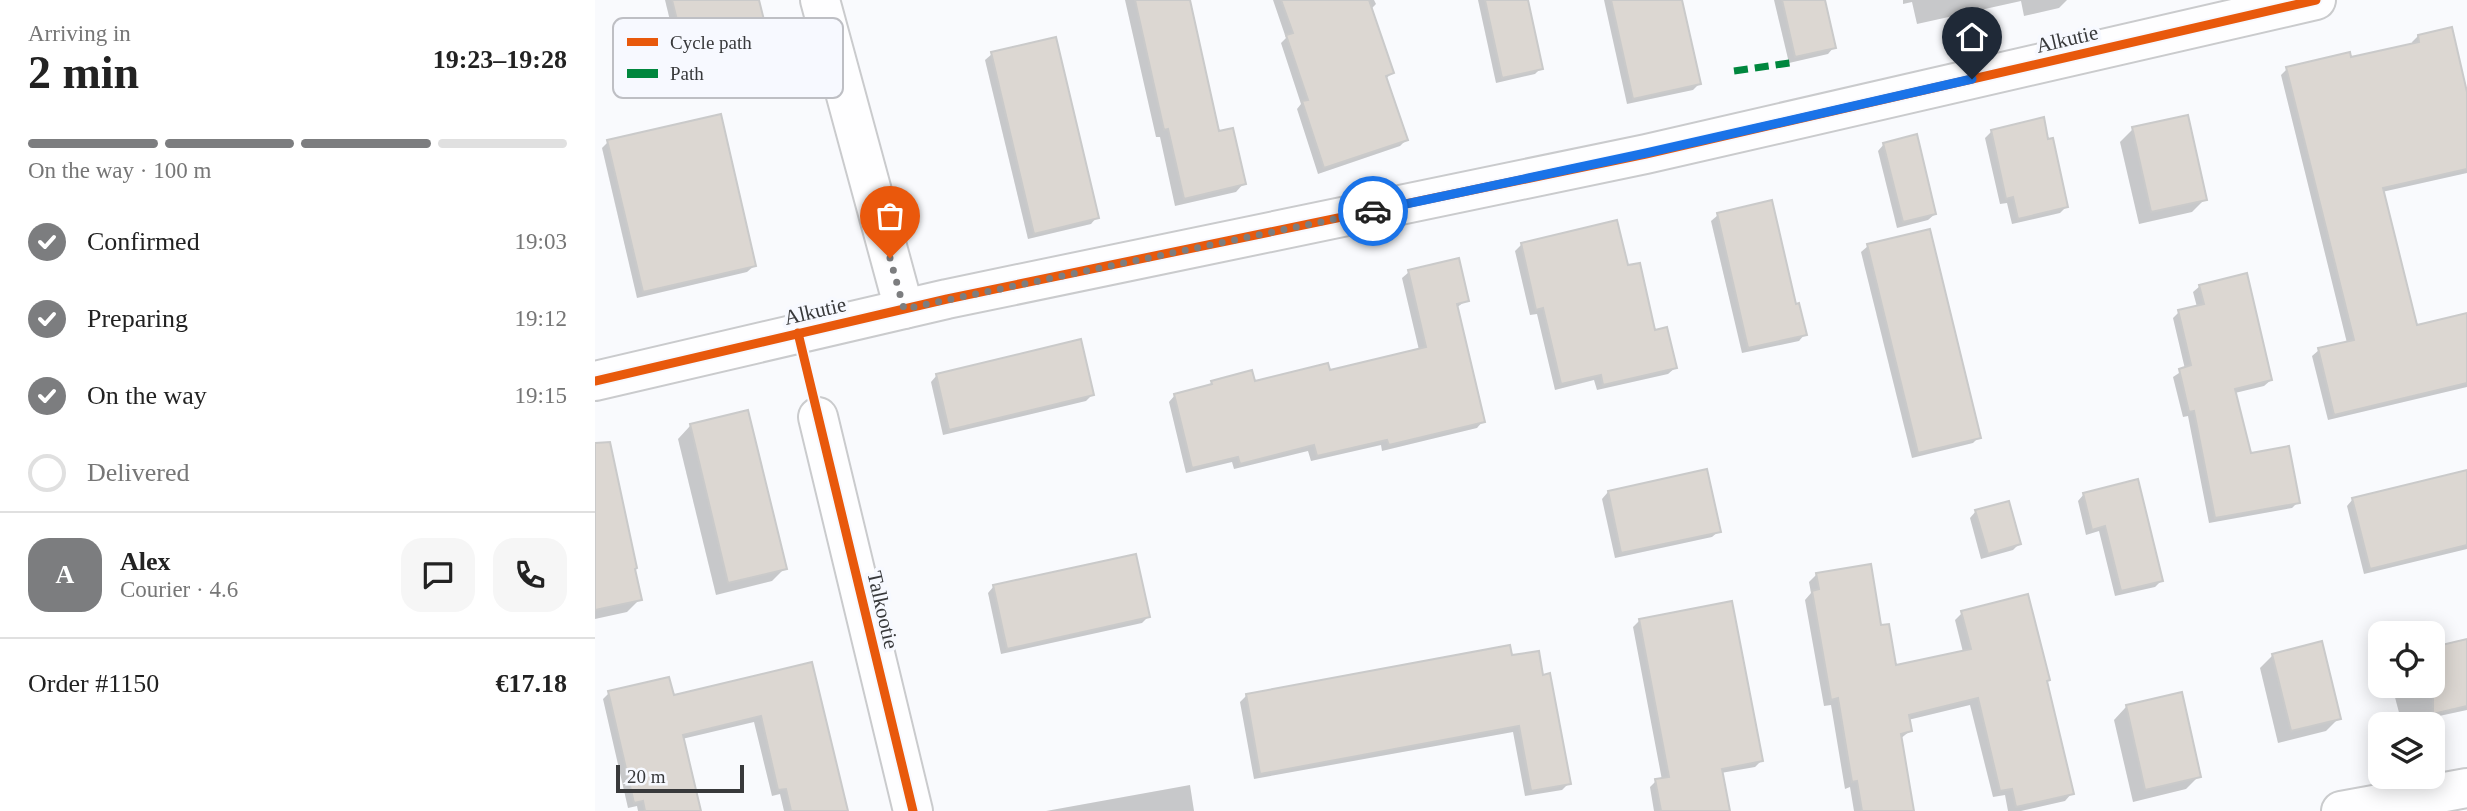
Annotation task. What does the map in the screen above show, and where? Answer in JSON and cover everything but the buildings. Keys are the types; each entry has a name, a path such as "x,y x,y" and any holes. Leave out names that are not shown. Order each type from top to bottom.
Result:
{"street":[{"path":"820,0 825,18"},
{"name":"Alkutie","path":"595,380 904,309 1646,153 2316,0"},
{"path":"843,85 904,309"},
{"name":"Talkootie","path":"818,417 913,811"},
{"path":"2341,811 2467,788"}],"marked path":[{"path":"1734,71 1796,62"}],"cycle path":[{"path":"595,381 947,299 1646,154 2316,0"},
{"path":"798,333 913,811"}],"way so far":[{"path":"890,258 904,309 1373,211"}],"route":[{"path":"1373,211 1646,153 1972,79"}]}
